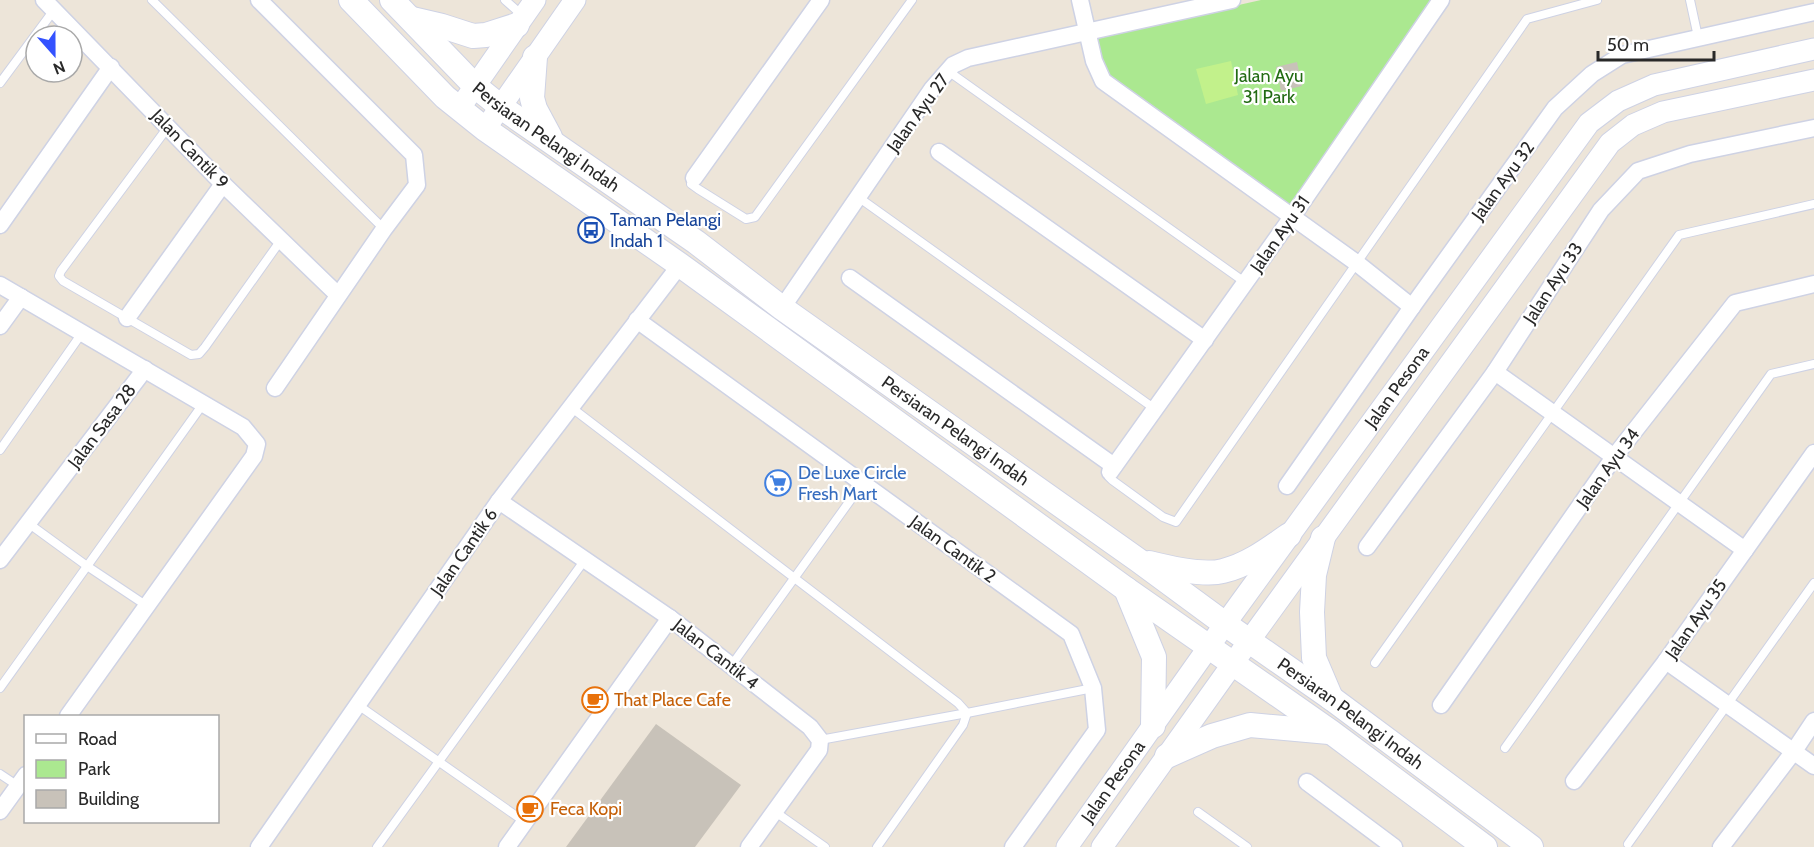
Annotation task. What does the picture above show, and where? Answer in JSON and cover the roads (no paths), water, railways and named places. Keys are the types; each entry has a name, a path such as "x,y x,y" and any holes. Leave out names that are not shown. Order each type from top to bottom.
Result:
{"main road":[{"name":"Persiaran Pelangi Indah","path":"351,0 459,109 485,129 680,265 1126,589 1331,732 1485,847"},
{"name":"Persiaran Pelangi Indah","path":"403,7 475,86 501,107 681,232 782,308 1331,698 1531,847"},
{"path":"403,7 442,26 472,36 486,35 525,14"},
{"path":"535,57 531,98 553,142"},
{"path":"680,265 687,254 687,246 681,232"},
{"path":"1138,560 1183,571 1222,572 1250,560 1289,535"},
{"path":"1323,538 1314,575 1312,612 1314,657 1331,698"},
{"path":"1126,589 1154,657 1154,726"},
{"path":"1167,756 1212,736 1250,724 1331,732"}],"street":[{"path":"259,0 414,155 417,185 274,388"},
{"path":"485,129 575,0"},
{"path":"694,178 821,0"},
{"path":"1080,0 1094,61 1103,81 1358,264 1412,307"},
{"name":"Jalan Ayu 27","path":"782,308 932,89 953,65 968,58 1232,0"},
{"name":"Jalan Ayu 31","path":"1112,469 1292,218 1441,0"},
{"name":"Jalan Cantik 9","path":"49,5 223,184 338,295"},
{"name":"Jalan Ayu 32","path":"1287,486 1555,108 1592,74 1622,54 1814,12"},
{"path":"459,109 525,14"},
{"name":"Jalan Pesona","path":"1067,847 1289,535 1589,123 1618,101 1654,85 1814,49"},
{"path":"0,225 111,67"},
{"name":"Jalan Pesona","path":"1102,847 1610,143 1633,125 1663,112 1814,80"},
{"name":"Jalan Ayu 33","path":"1367,547 1495,372 1601,210 1638,171 1690,154 1814,128"},
{"path":"939,152 1205,340"},
{"path":"127,318 223,184"},
{"name":"Jalan Cantik 6","path":"259,847 499,501 680,265"},
{"path":"850,278 1112,469"},
{"name":"Jalan Ayu 34","path":"1441,705 1614,457 1735,303 1814,284"},
{"name":"Jalan Sasa 28","path":"0,285 145,369 0,559"},
{"path":"0,326 21,297"},
{"name":"Jalan Cantik 2","path":"637,321 1071,634 1093,688 1097,730 1013,847"},
{"path":"69,715 254,456 257,444 243,427 145,369"},
{"path":"1495,372 1745,550"},
{"name":"Jalan Ayu 35","path":"1574,781 1666,662 1814,453"},
{"name":"Jalan Cantik 4","path":"499,501 670,618 810,727 820,740"},
{"path":"507,847 670,618"},
{"path":"1666,662 1814,766"},
{"path":"1721,847 1814,722"},
{"path":"749,847 819,750 820,740"},
{"path":"0,811 22,781"},
{"path":"1307,782 1394,847"}],"lane":[{"path":"152,0 384,229"},
{"path":"505,0 525,14"},
{"path":"694,178 691,184 698,189 746,219 755,217 912,0"},
{"path":"1112,469 1109,477 1112,480 1163,517 1176,522 1527,19 1597,0"},
{"path":"1690,0 1698,37"},
{"path":"0,83 49,5"},
{"path":"948,71 1246,282"},
{"path":"168,127 61,271 59,276 63,281 191,356 199,354 281,240"},
{"path":"858,197 1155,409"},
{"path":"1375,663 1680,235 1814,204"},
{"path":"0,450 82,333"},
{"path":"1505,748 1770,374 1814,364"},
{"path":"0,688 203,404"},
{"path":"572,408 958,703 966,713"},
{"path":"731,666 862,484"},
{"path":"28,523 147,606"},
{"path":"377,847 584,561"},
{"path":"1628,844 1814,583"},
{"path":"820,740 1093,688"},
{"path":"358,705 525,822"},
{"path":"877,847 963,725 966,713"},
{"path":"0,774 22,781"},
{"path":"774,810 825,847"},
{"path":"1198,812 1247,847"}],"place":[{"name":"Taman Pelangi Indah 1","path":"591,230"},
{"name":"De Luxe Circle Fresh Mart","path":"778,483"},
{"name":"That Place Cafe","path":"595,700"},
{"name":"Feca Kopi","path":"530,809"}],"park label":[{"name":"Jalan Ayu 31 Park","path":"1269,86"}]}
